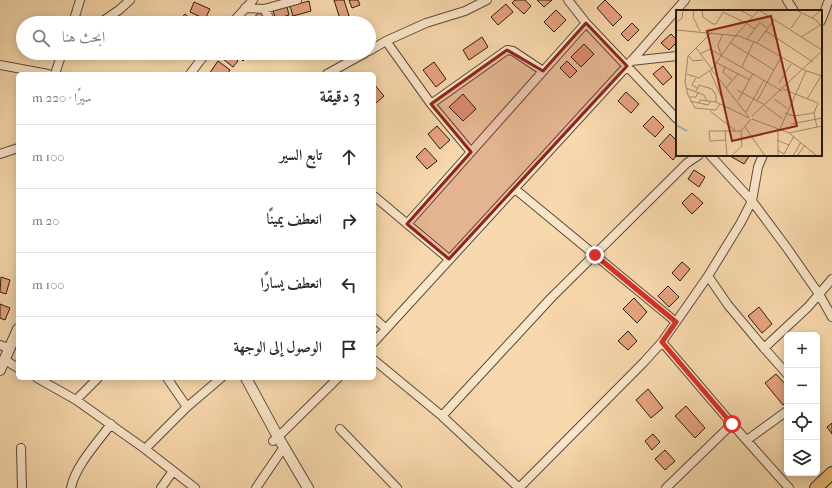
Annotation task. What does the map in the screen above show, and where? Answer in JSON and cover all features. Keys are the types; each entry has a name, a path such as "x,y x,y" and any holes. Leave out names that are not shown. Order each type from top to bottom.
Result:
{"main road":[{"path":"816,488 832,473"}],"street":[{"path":"75,16 80,0"},
{"path":"110,16 130,0"},
{"path":"238,16 253,0"},
{"path":"245,8 264,10 296,0"},
{"path":"376,47 426,24 465,11 487,0"},
{"path":"568,0 586,23 630,64 676,118"},
{"path":"676,10 685,0"},
{"path":"787,0 793,10"},
{"path":"822,18 829,0"},
{"path":"264,10 268,16"},
{"path":"376,340 630,64 676,10"},
{"path":"407,224 586,23"},
{"path":"386,41 431,104 471,152"},
{"path":"431,104 507,50 513,52 543,71"},
{"path":"630,64 676,56"},
{"path":"56,72 60,60"},
{"path":"192,72 201,60"},
{"path":"331,72 352,60"},
{"path":"0,65 37,72"},
{"path":"0,154 16,149"},
{"path":"442,416 551,298 682,168 698,156"},
{"path":"711,156 752,201 788,248 832,316"},
{"path":"376,362 442,416 519,488 662,342 708,276 752,201 758,167 763,156"},
{"path":"515,189 676,322"},
{"path":"376,198 450,259"},
{"path":"708,276 728,305 784,371"},
{"path":"764,348 808,307 832,279"},
{"path":"376,320 386,329"},
{"path":"0,370 16,334"},
{"path":"662,342 789,488"},
{"path":"0,345 10,349"},
{"path":"5,360 16,367"},
{"path":"40,380 76,400 111,424 195,488"},
{"path":"76,400 96,380"},
{"path":"167,380 187,407"},
{"path":"145,449 187,407 219,380"},
{"path":"240,380 249,391 275,439 308,488"},
{"path":"246,380 249,391"},
{"path":"275,439 336,380"},
{"path":"747,440 784,413"},
{"path":"71,488 81,465 111,424"},
{"path":"666,488 732,424"},
{"path":"340,429 397,488"},
{"path":"21,448 22,488"},
{"path":"256,488 282,450"},
{"path":"282,450 301,488"},
{"path":"161,488 173,471"}],"highlighted area":[{"path":"586,23 627,66 449,259 407,224 471,152 431,104 507,50 543,71"}],"building":[{"path":"334,0 344,0 349,16 339,16"},
{"path":"349,0 358,0 360,5 352,8"},
{"path":"515,0 525,0 531,6 524,14 512,3"},
{"path":"537,0 552,0 544,7"},
{"path":"605,0 622,17 613,26 597,8"},
{"path":"309,1 311,11 293,16 290,6"},
{"path":"194,2 210,9 206,16 199,16 190,12"},
{"path":"506,4 513,12 498,25 491,17"},
{"path":"287,7 289,15 275,16 273,11"},
{"path":"556,10 566,20 554,32 544,22"},
{"path":"259,12 264,16 255,16"},
{"path":"632,23 639,30 628,41 621,34"},
{"path":"671,34 676,39 676,43 669,50 661,43"},
{"path":"482,37 488,47 469,60 463,50"},
{"path":"584,44 594,54 581,67 571,57"},
{"path":"224,60 237,60 238,61 233,67"},
{"path":"218,61 230,70 228,72 210,72"},
{"path":"567,61 577,71 570,78 560,68"},
{"path":"434,62 446,79 436,87 423,70"},
{"path":"663,66 672,77 663,85 653,74"},
{"path":"376,86 384,96 376,103"},
{"path":"626,92 639,104 631,113 618,101"},
{"path":"463,94 476,109 463,121 449,107"},
{"path":"653,116 664,127 655,137 643,126"},
{"path":"437,126 450,140 440,149 428,134"},
{"path":"670,134 676,140 676,156 673,160 659,146"},
{"path":"425,148 437,161 427,169 416,157"},
{"path":"730,156 749,156 744,164"},
{"path":"694,170 705,177 699,187 688,179"},
{"path":"692,193 703,203 692,214 682,203"},
{"path":"682,262 690,269 680,281 672,273"},
{"path":"1,277 10,280 6,294 0,292"},
{"path":"668,286 679,297 669,307 658,296"},
{"path":"634,298 647,312 637,323 623,309"},
{"path":"0,304 10,308 5,320 0,318"},
{"path":"759,307 772,324 762,333 748,316"},
{"path":"628,331 637,341 628,350 618,341"},
{"path":"776,374 784,383 784,404 783,405 765,383"},
{"path":"648,389 663,408 651,418 636,400"},
{"path":"686,406 705,428 695,438 675,416"},
{"path":"832,423 832,434 827,427"},
{"path":"653,434 660,442 652,450 645,441"},
{"path":"665,450 675,461 665,470 655,459"}],"route":[{"path":"595,255 676,322 662,342 732,424"}]}
